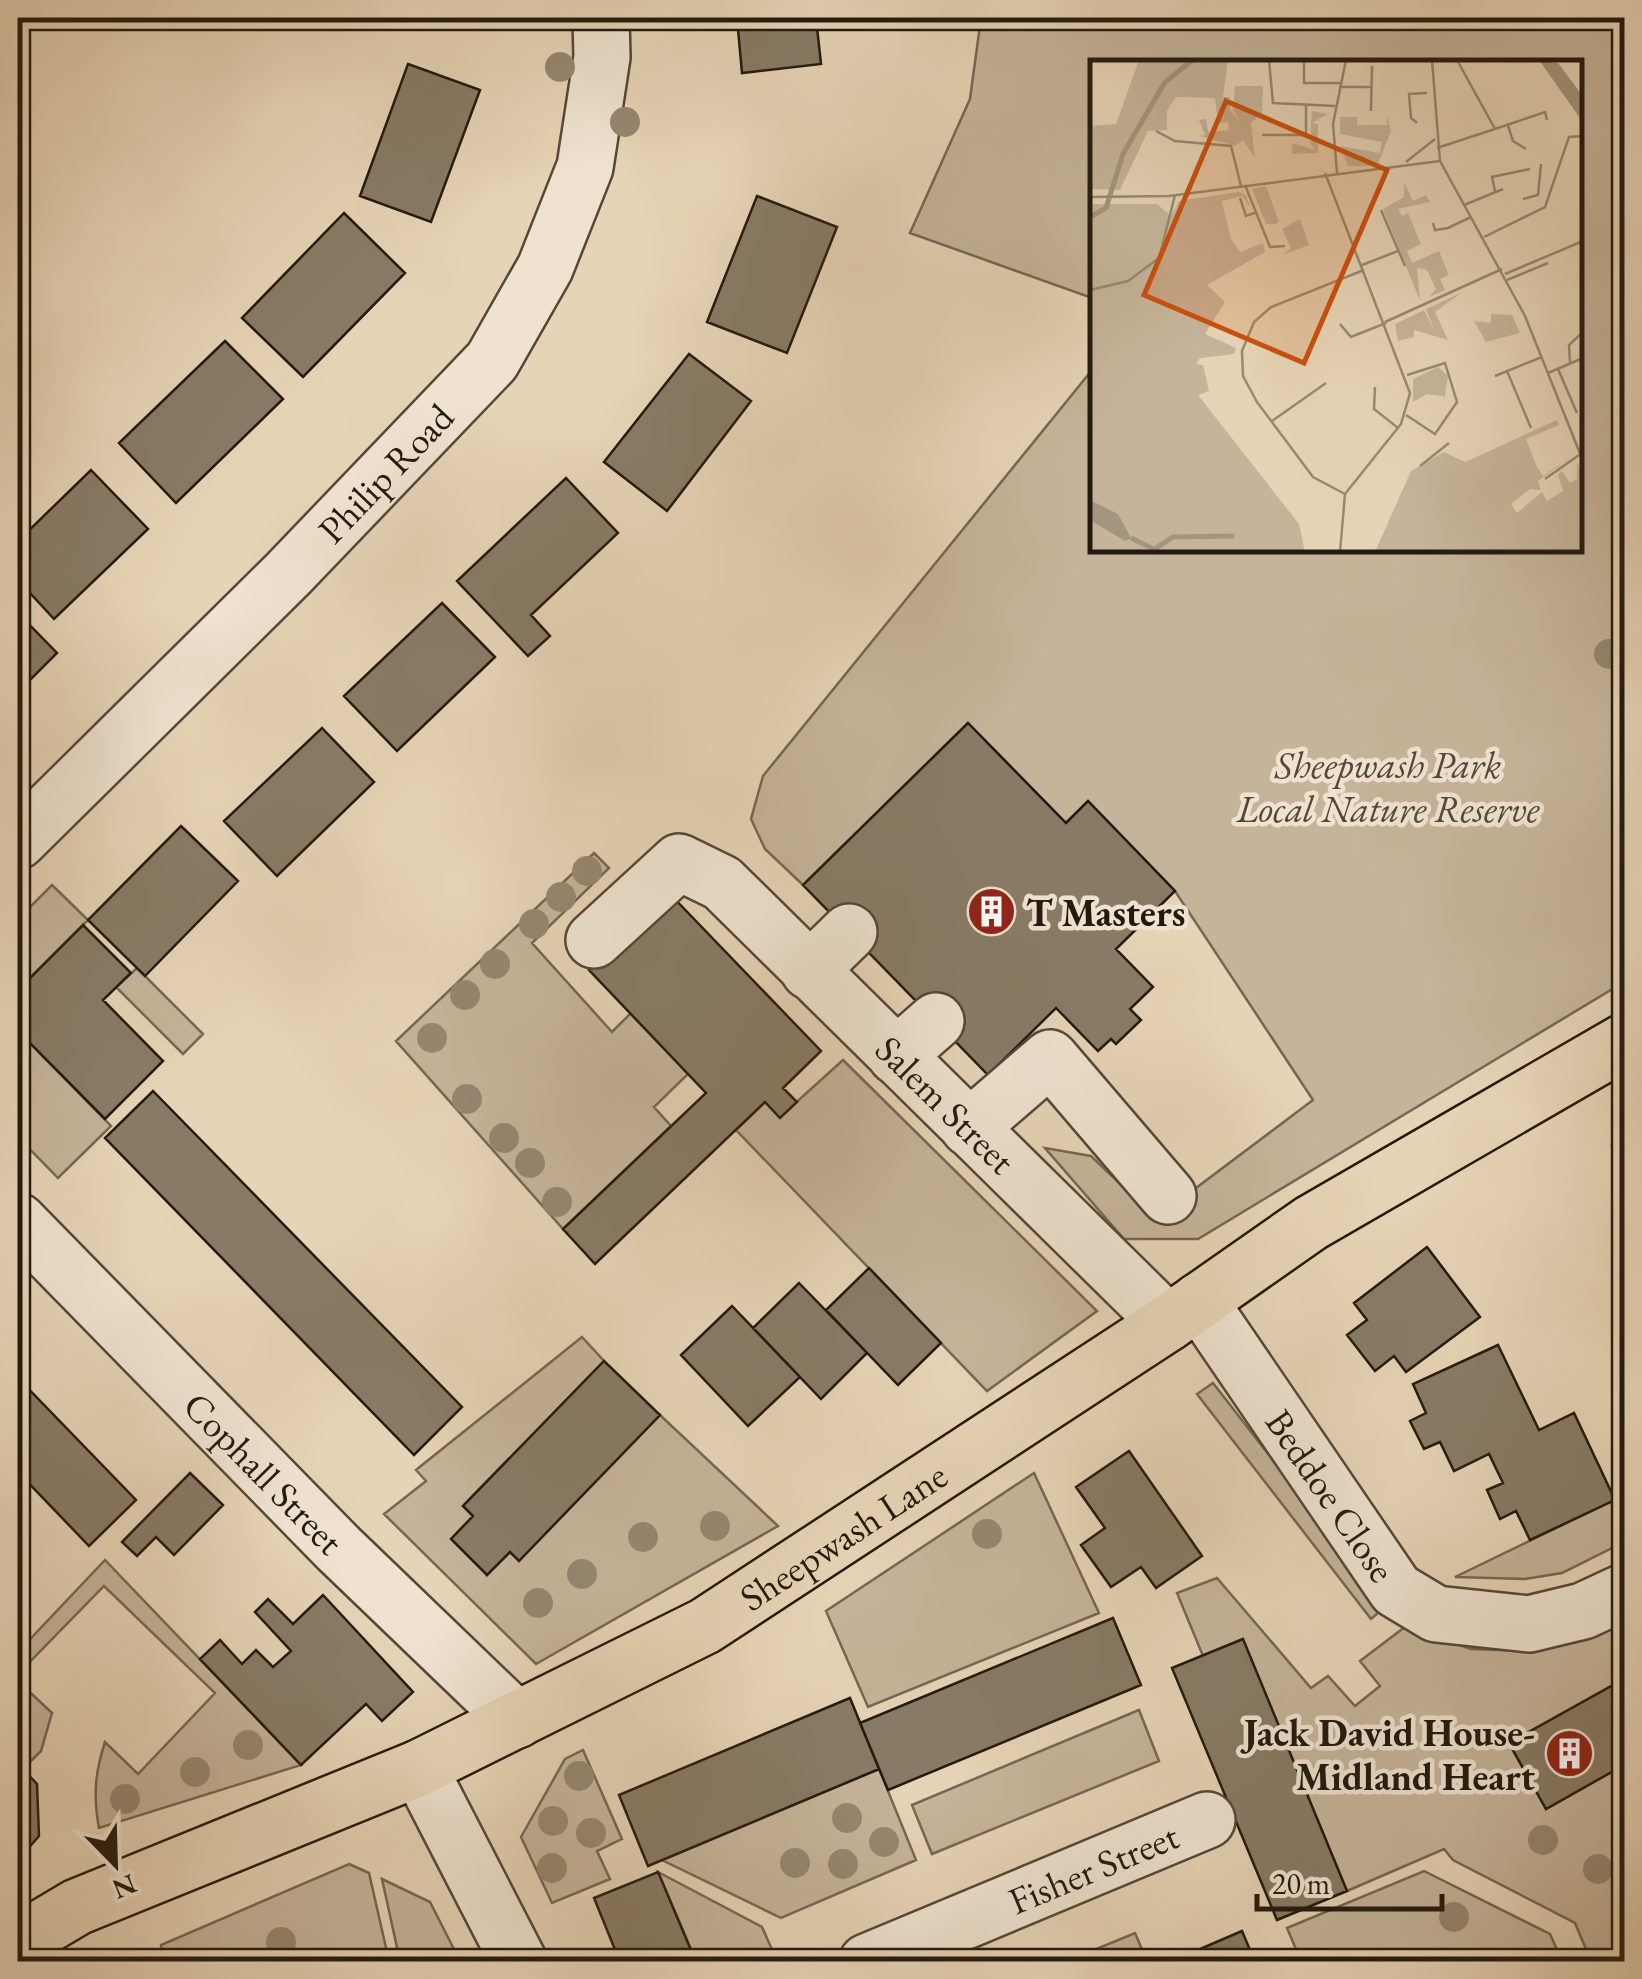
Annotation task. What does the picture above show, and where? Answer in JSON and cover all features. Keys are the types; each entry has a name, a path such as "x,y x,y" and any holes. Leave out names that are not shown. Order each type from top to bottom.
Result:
{"main road":[{"name":"Sheepwash Lane","path":"18,1942 77,1907 420,1768 706,1626 1184,1312 1311,1223 1624,1042"}],"street":[{"name":"Philip Road","path":"18,842 288,574 492,361 545,268 585,166 602,58 601,18"},
{"name":"Salem Street","path":"594,940 679,862 722,883 809,971 916,1039 969,1128 1184,1312"},
{"path":"809,971 850,932"},
{"path":"969,1128 1050,1058 1168,1196"},
{"name":"Cophall Street","path":"18,1221 338,1548 517,1720"},
{"name":"Beddoe Close","path":"1184,1312 1396,1590 1436,1614 1530,1624 1584,1611 1624,1592"},
{"path":"420,1768 520,1962"},
{"name":"Fisher Street","path":"867,1962 1207,1820"}],"green space":[{"name":"Sheepwash Park Local Nature Reserve","path":"981,18 1624,18 1624,982 1198,1239 1124,1239 1045,1148 1091,1156 1156,1218 1313,1100 1175,891 1088,801 1066,823 968,723 803,885 765,849 751,819 763,776 1090,372 1090,552 1582,552 1582,60 1090,60 1090,297 910,233 970,99"},
{"path":"594,853 609,868 532,943 612,1032 631,1013 688,1074 654,1107 671,1126 563,1229 396,1041"},
{"path":"52,885 88,920 18,990 18,919"},
{"path":"137,968 203,1034 183,1054 116,987"},
{"path":"18,1031 111,1126 58,1178 18,1137"},
{"path":"843,1060 1097,1311 987,1391 736,1130 765,1102 780,1117"},
{"path":"582,1337 604,1361 463,1506 473,1516 487,1575 510,1552 519,1560 660,1415 778,1526 536,1664 384,1514 426,1481 416,1470"},
{"path":"1213,1383 1386,1606 1371,1619 1197,1394"},
{"path":"1034,1473 1099,1613 868,1707 826,1611"},
{"path":"1624,1495 1624,1542 1562,1573 1525,1579 1455,1577"},
{"path":"105,1560 301,1765 99,1828 96,1785 105,1742 138,1774 215,1693 104,1586 18,1674 18,1652"},
{"path":"1217,1578 1311,1688 1328,1676 1355,1706 1380,1686 1360,1661 1405,1627 1471,1649 1525,1651 1624,1621 1624,1679 1509,1743 1546,1809 1624,1765 1624,1961 1591,1961 1575,1923 1453,1860 1444,1849 1347,1891 1243,1640 1203,1656 1177,1593"},
{"path":"18,1681 52,1713 41,1751 23,1769 18,1764"},
{"path":"1139,1710 1159,1761 932,1854 912,1805"},
{"path":"583,1750 622,1839 597,1851 610,1879 552,1903 521,1837 565,1759"},
{"path":"879,1769 916,1860 781,1918 662,1860"},
{"path":"349,1864 369,1873 389,1961 164,1961 161,1945"},
{"path":"1424,1871 1550,1934 1562,1961 1301,1961 1287,1928"},
{"path":"658,1872 762,1927 777,1961 696,1961"},
{"path":"382,1879 430,1902 460,1961 400,1961"},
{"path":"1135,1933 1147,1961 1067,1961"}],"building":[{"path":"406,18 458,18 407,25"},
{"path":"737,18 816,18 821,64 742,73"},
{"path":"408,64 480,90 431,222 360,196"},
{"path":"757,196 837,227 787,353 707,322"},
{"path":"344,213 405,273 303,377 242,318"},
{"path":"225,341 283,399 176,503 119,443"},
{"path":"689,354 751,401 667,511 604,462"},
{"path":"91,470 148,529 54,619 18,580 18,541"},
{"path":"566,478 618,533 531,615 550,636 528,656 457,581"},
{"path":"442,603 495,657 397,751 344,696"},
{"path":"18,613 57,653 18,692"},
{"name":"T Masters","path":"968,723 1066,823 1088,801 1175,891 1116,949 1153,987 1130,1009 1141,1020 1116,1044 1111,1039 1098,1051 1056,1008 988,1075 803,885"},
{"path":"322,728 374,782 277,876 224,821"},
{"path":"181,826 238,881 145,976 88,920"},
{"path":"669,893 821,1051 783,1088 797,1102 780,1118 765,1102 595,1264 563,1229 706,1093 589,970"},
{"path":"83,925 131,973 103,1000 163,1061 105,1119 18,1031 18,990"},
{"path":"153,1091 462,1407 414,1455 105,1138"},
{"path":"1624,1141 1624,1177 1612,1146"},
{"path":"1427,1247 1480,1317 1406,1372 1394,1356 1375,1371 1347,1335 1367,1320 1354,1303"},
{"path":"869,1268 941,1343 898,1385 826,1310"},
{"path":"799,1283 867,1353 821,1399 753,1328"},
{"path":"732,1306 800,1377 748,1426 681,1355"},
{"path":"1498,1345 1539,1430 1574,1413 1615,1500 1530,1540 1516,1511 1500,1519 1487,1490 1503,1483 1489,1454 1454,1471 1440,1442 1424,1449 1410,1421 1426,1413 1413,1384"},
{"path":"604,1361 660,1415 519,1561 510,1552 487,1575 451,1539 473,1516 463,1506"},
{"path":"18,1378 136,1500 89,1546 18,1472"},
{"path":"1129,1451 1202,1556 1156,1588 1141,1567 1111,1587 1081,1545 1105,1528 1076,1487"},
{"path":"190,1473 223,1505 174,1555 156,1537 137,1556 122,1542"},
{"path":"323,1595 413,1692 382,1721 366,1704 301,1765 200,1659 220,1640 242,1664 256,1650 273,1667 291,1651 255,1612 268,1599 293,1624"},
{"path":"1113,1618 1141,1685 888,1790 860,1723"},
{"path":"1243,1639 1347,1891 1277,1920 1172,1668"},
{"name":"Jack David House- Midland Heart","path":"1624,1679 1624,1765 1546,1809 1509,1743"},
{"path":"850,1698 879,1769 648,1866 619,1795"},
{"path":"18,1764 37,1784 39,1836 18,1860"},
{"path":"658,1872 696,1962 620,1962 594,1898"},
{"path":"1242,1931 1255,1962 1170,1962"}],"place":[{"name":"T Masters","path":"991,912"},
{"name":"Jack David House- Midland Heart","path":"1570,1754"}]}
